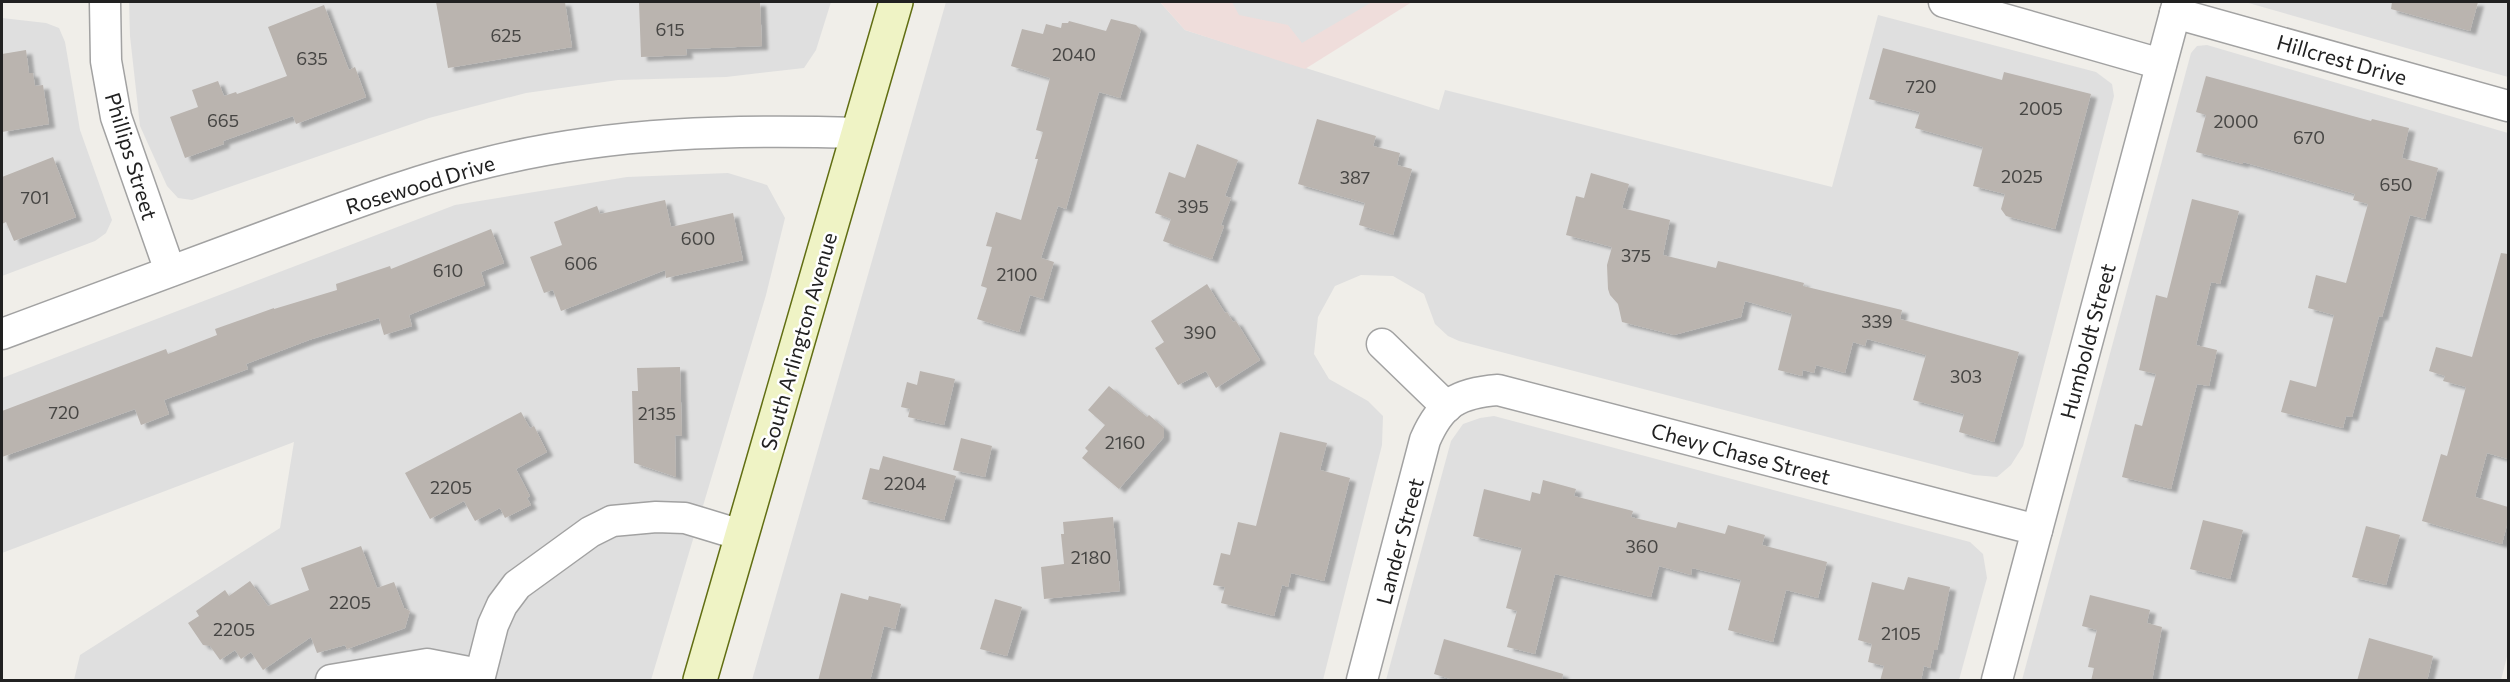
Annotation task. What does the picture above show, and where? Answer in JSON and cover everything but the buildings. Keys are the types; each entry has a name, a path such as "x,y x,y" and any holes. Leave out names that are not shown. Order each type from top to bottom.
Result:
{"street":[{"name":"Phillips Street","path":"105,2 106,61 116,117 170,271"},
{"name":"South Arlington Avenue","path":"700,681 896,2"},
{"path":"1944,2 2161,64"},
{"name":"Humboldt Street","path":"1997,681 2177,7"},
{"name":"Hillcrest Drive","path":"2177,7 2508,106"},
{"name":"Rosewood Drive","path":"2,334 403,186 489,162 568,146 657,135 749,131 858,133"},
{"path":"1382,344 1447,407"},
{"name":"Chevy Chase Street","path":"1447,407 1474,392 1498,390 2037,530"},
{"name":"Lander Street","path":"1362,681 1425,440 1433,422 1447,407"},
{"path":"331,681 427,664 479,677 493,625 507,598 517,585 590,532 612,521 656,517 685,518 741,536"}],"shaded area":[{"path":"129,2 831,2 816,50 804,68 726,77 618,80 526,93 429,118 192,200 178,198 167,186 140,126 130,36"},
{"path":"946,2 1160,2 1185,30 1439,110 1445,90 1832,187 1878,15 2096,72 2112,84 2114,96 2023,446 2011,465 1997,477 1974,475 1459,341 1448,336 1435,324 1424,294 1393,276 1361,275 1335,286 1318,317 1314,354 1329,379 1368,401 1383,416 1382,445 1323,680 752,680"},
{"path":"1160,2 1412,2 1305,69 1185,30"},
{"path":"1232,2 1372,2 1302,43 1288,25 1239,15"},
{"path":"2245,2 2508,2 2508,77"},
{"path":"2,18 46,23 59,28 65,42 80,130 112,220 106,233 95,241 2,276"},
{"path":"2207,45 2508,133 2508,653 2501,680 2022,680 2191,53 2197,46"},
{"path":"728,173 767,185 785,218 766,295 651,680 74,680 80,655 280,528 294,442 2,553 2,378 455,205 627,177"},
{"path":"1494,416 1970,542 1983,554 1987,578 1959,680 1386,680 1451,441 1463,424"}]}
